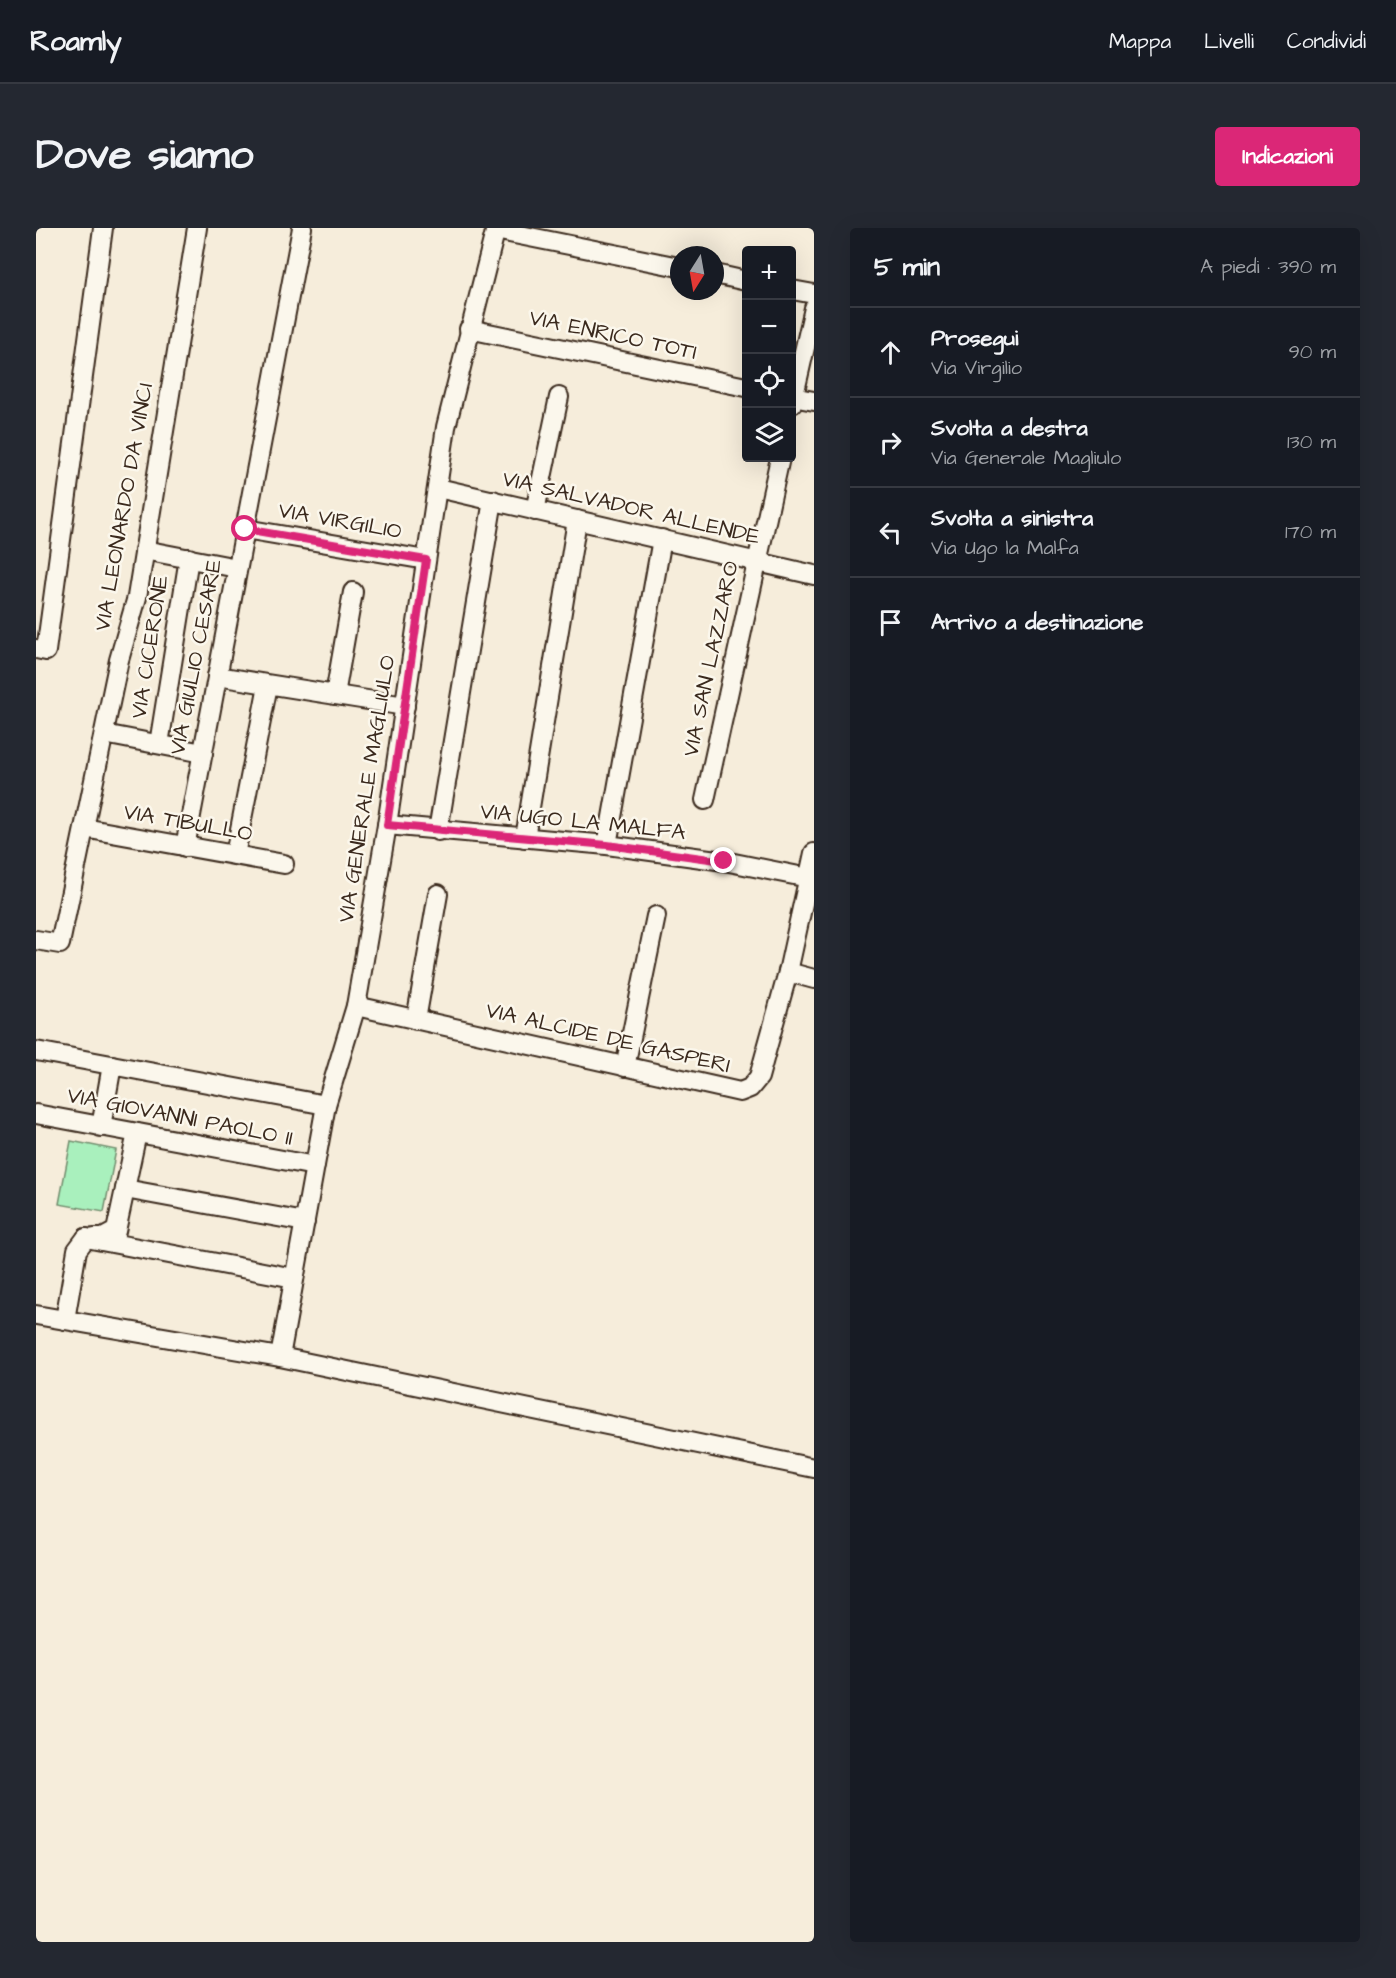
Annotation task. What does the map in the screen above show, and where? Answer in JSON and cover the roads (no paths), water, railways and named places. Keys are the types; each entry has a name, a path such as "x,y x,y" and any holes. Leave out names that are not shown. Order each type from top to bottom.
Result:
{"street":[{"path":"41,650 103,228"},
{"name":"VIA LEONARDO DA VINCI","path":"36,940 60,944 119,660 137,597 197,228"},
{"name":"VIA GIULIO CESARE","path":"185,847 302,228"},
{"path":"495,229 670,265"},
{"name":"VIA GENERALE MAGLIULO","path":"280,1357 326,1105 356,1006 387,825 446,427 495,229"},
{"path":"724,276 742,279"},
{"path":"796,291 814,294"},
{"path":"796,382 814,308"},
{"name":"VIA ENRICO TOTI","path":"469,329 742,386"},
{"path":"535,511 559,397"},
{"path":"796,399 814,401"},
{"name":"VIA SAN LAZZARO","path":"705,800 779,462"},
{"name":"VIA SALVADOR ALLENDE","path":"438,488 814,574"},
{"path":"438,831 493,500"},
{"path":"525,838 577,520"},
{"name":"VIA VIRGILIO","path":"245,529 426,560"},
{"path":"607,845 662,539"},
{"path":"144,550 237,568"},
{"name":"VIA CICERONE","path":"159,744 189,558"},
{"path":"335,695 353,592"},
{"path":"217,676 405,706"},
{"path":"235,855 268,684"},
{"path":"104,734 203,753"},
{"name":"VIA UGO LA MALFA","path":"387,825 607,845 724,861 809,878"},
{"name":"VIA TIBULLO","path":"84,828 284,864"},
{"name":"VIA ALCIDE DE GASPERI","path":"356,1006 740,1092 750,1088 759,1077 788,972 814,857"},
{"path":"416,1020 438,894"},
{"path":"625,1067 656,916"},
{"path":"788,972 814,979"},
{"path":"36,1051 326,1105"},
{"path":"101,1126 112,1065"},
{"name":"VIA GIOVANNI PAOLO II","path":"36,1114 315,1166"},
{"path":"86,1238 103,1238 116,1231 137,1133"},
{"path":"125,1189 305,1222"},
{"path":"86,1238 294,1278"},
{"path":"66,1320 77,1250 86,1238"},
{"path":"36,1315 280,1357 814,1468"}]}
